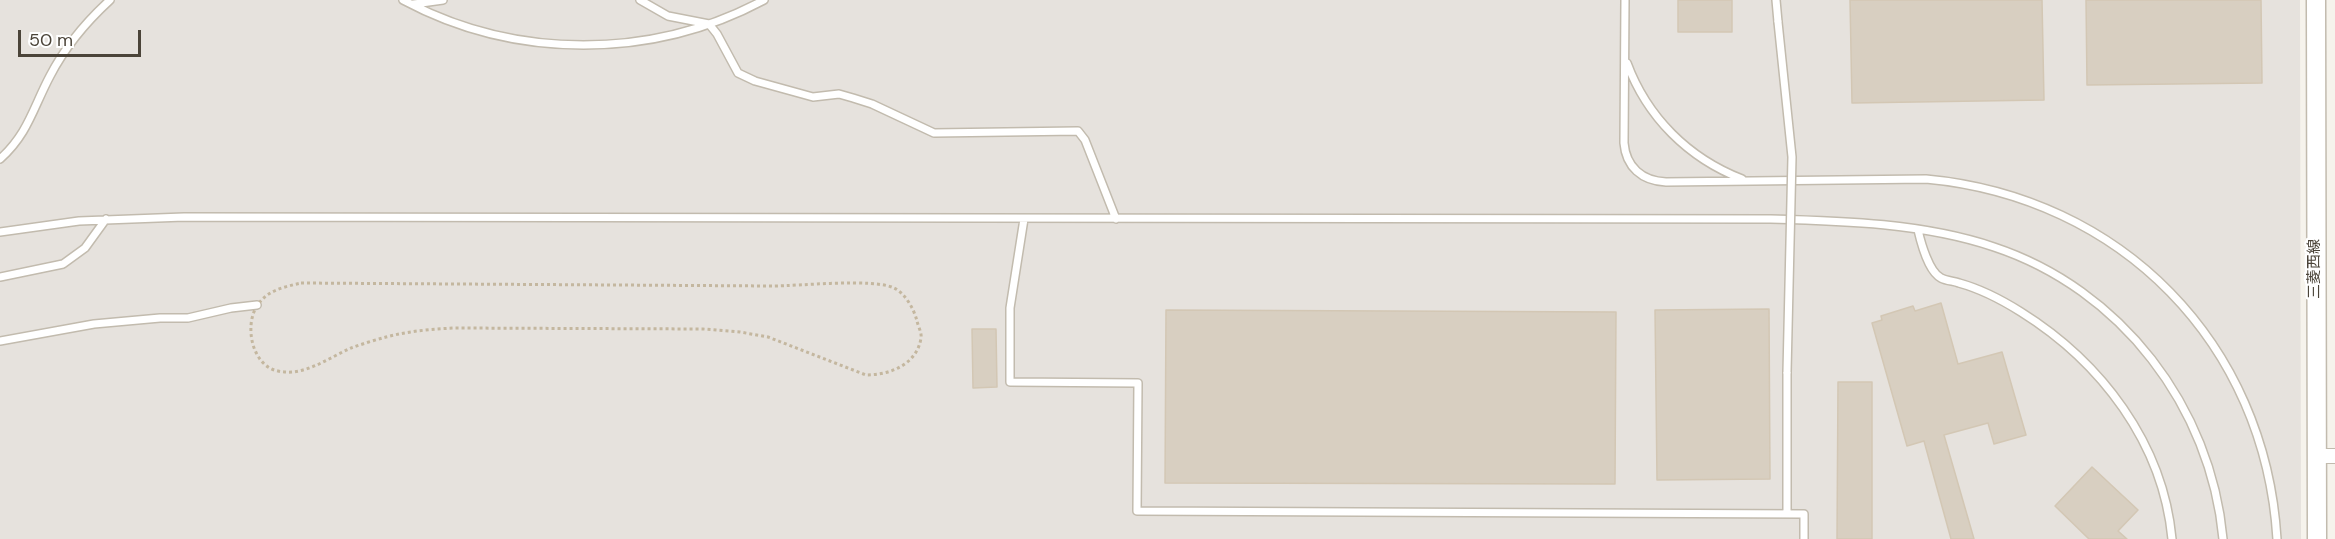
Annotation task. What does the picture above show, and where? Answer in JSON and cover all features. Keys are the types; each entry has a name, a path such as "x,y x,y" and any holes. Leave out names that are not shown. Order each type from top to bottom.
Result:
{"street":[{"name":"三菱西線","path":"2316,0 2317,539"},
{"path":"2316,456 2335,456"}],"lane":[{"path":"0,159 21,137 48,80 65,51 86,24 110,0"},
{"path":"403,0 464,27 515,39 593,46 671,36 709,24 764,0"},
{"path":"411,4 437,3 443,0"},
{"path":"640,0 668,16 709,24 738,73 776,88 813,97 839,94 872,104 934,133 1078,131 1084,140 1116,219"},
{"path":"1624,0 1624,143 1627,157 1634,169 1645,178 1659,182 1926,179 1966,184 2006,194 2045,207 2082,225 2116,246 2164,285 2216,348 2253,420 2265,459 2273,499 2277,539"},
{"path":"1776,0 1792,157 1787,372 1787,514"},
{"path":"1625,57 1639,90 1671,133 1713,166 1746,180"},
{"path":"0,232 105,219 176,217 1768,219 1843,222 1918,230 1977,242 2032,263 2084,293 2129,332 2167,379 2196,431 2215,488 2223,539"},
{"path":"0,276 63,264 85,248 105,219"},
{"path":"1024,219 1010,308 1010,382 1138,383 1137,511 1804,514 1804,539"},
{"path":"1918,230 1930,264 1940,278 1979,290 2019,310 2055,335 2103,381 2129,417 2150,455 2164,493 2172,539"},
{"path":"0,340 94,324 188,318 231,308 257,305"}],"path":[{"path":"301,283 789,286 875,283 895,288 906,299 916,316 921,337 914,355 897,370 882,375 866,375 790,344 740,332 703,329 455,328 425,330 387,337 352,348 296,373 275,371 261,359 252,344 250,323 257,305 277,288 301,283"}],"shaded area":[{"path":"0,0 2300,0 2301,539 0,539"}],"building":[{"path":"1678,0 1732,0 1732,32 1678,32"},
{"path":"1850,0 2042,0 2044,100 1852,103"},
{"path":"2086,0 2261,0 2262,83 2087,85"},
{"path":"1941,303 1958,364 2002,352 2026,435 1994,444 1988,423 1944,435 1974,539 1951,539 1924,441 1907,446 1872,323 1882,320 1881,316 1913,306 1915,311"},
{"path":"1769,309 1770,479 1657,480 1655,310"},
{"path":"1166,310 1616,312 1615,484 1165,483"},
{"path":"972,329 996,329 997,387 973,388"},
{"path":"1838,382 1872,382 1872,539 1837,539"},
{"path":"2092,467 2138,510 2118,531 2127,539 2089,539 2055,506"}]}
